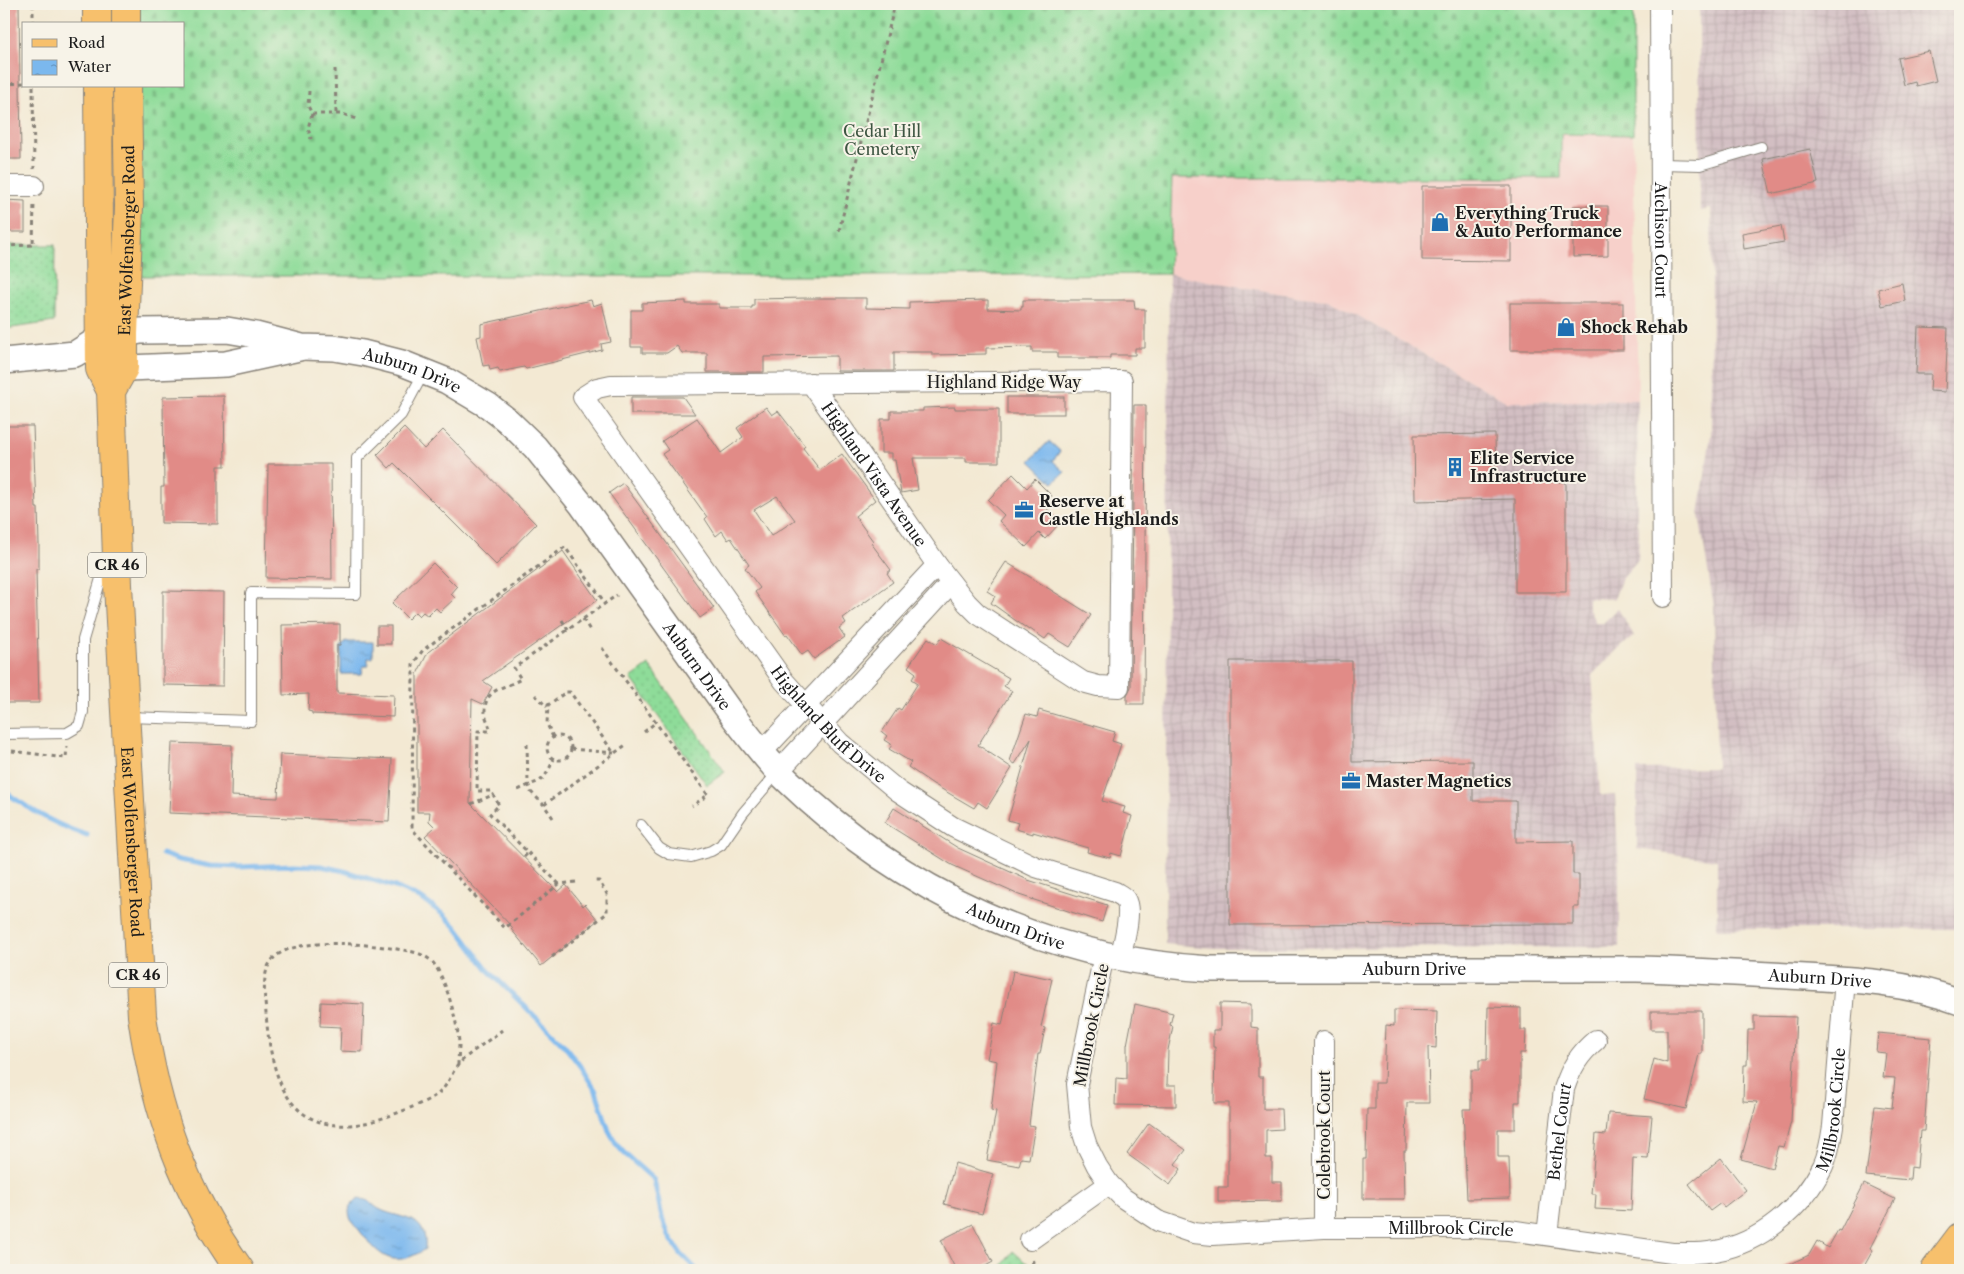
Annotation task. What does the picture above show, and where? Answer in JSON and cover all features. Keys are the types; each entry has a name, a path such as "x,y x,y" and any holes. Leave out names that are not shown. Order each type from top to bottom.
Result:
{"main road":[{"path":"97,4 97,22"},
{"path":"126,4 126,22"},
{"name":"East Wolfensberger Road","path":"98,88 112,336 116,528 124,716 140,995 146,1042 164,1122 182,1168 210,1224 240,1270"},
{"name":"East Wolfensberger Road","path":"112,336 129,206 127,88"},
{"path":"1935,1270 1960,1237"}],"street":[{"name":"Atchison Court","path":"1660,4 1663,597"},
{"path":"4,186 34,186"},
{"name":"Auburn Drive","path":"112,336 141,331 227,330 256,335 302,347 334,348 363,353 424,371 447,381 489,406 535,447 582,505 689,656 762,752 779,771 858,841 900,871 941,895 986,917 1018,929 1112,956 1170,966 1210,969 1636,969 1845,979 1913,988 1960,1002"},
{"path":"4,361 75,354 112,336"},
{"name":"Auburn Drive","path":"112,376 226,364 302,347"},
{"path":"75,354 112,376"},
{"name":"Highland Ridge Way","path":"583,397 597,388 611,386 1122,381 1119,686"},
{"name":"Highland Vista Avenue","path":"811,383 937,564 978,614 1083,682 1098,686 1119,686"},
{"name":"Highland Bluff Drive","path":"583,397 784,681 822,725 840,743 898,791 953,827 1036,867 1115,892 1124,898 1128,906 1128,917 1112,956"},
{"name":"Highland Vista Avenue","path":"762,752 937,564"},
{"path":"779,771 952,583"},
{"name":"Millbrook Circle","path":"1112,956 1077,1084 1081,1127 1087,1146 1109,1184 1140,1211 1158,1221 1192,1232 1234,1235 1324,1228 1474,1228 1509,1230 1672,1253 1694,1254 1716,1251 1754,1237 1789,1212 1804,1196 1815,1180 1829,1148 1833,1126 1845,979"},
{"name":"Bethel Court","path":"1547,1235 1564,1089 1571,1068 1582,1052 1596,1040"},
{"name":"Colebrook Court","path":"1324,1041 1324,1228"},
{"path":"1030,1240 1109,1184"}],"lane":[{"path":"1661,164 1700,165 1761,147"},
{"path":"124,716 251,721 251,593 356,594 358,458 401,415 424,371"},
{"path":"4,734 67,733 79,726 83,712 83,640 116,528"},
{"path":"641,825 659,848 670,854 691,856 711,851 721,845 743,813 779,771"}],"path":[{"path":"33,4 33,22"},
{"path":"839,231 895,4"},
{"path":"335,69 336,113"},
{"path":"4,84 22,83"},
{"path":"309,90 308,106 312,114 308,128 311,139"},
{"path":"312,114 336,113 356,119"},
{"path":"4,246 33,245"},
{"path":"576,882 559,884 505,928 412,829 413,664 423,650 565,546 605,603"},
{"path":"559,884 490,814 499,805 490,791 477,791 478,731 490,731 485,713 488,698 499,688 513,684 521,679 514,668 617,595"},
{"path":"583,619 591,632"},
{"path":"562,620 568,630"},
{"path":"602,648 708,795 692,806"},
{"path":"553,737 547,724 547,707 566,692 570,692 614,753"},
{"path":"535,696 547,707"},
{"path":"644,732 656,722"},
{"path":"4,750 66,758 67,733"},
{"path":"553,737 564,737 570,742 571,749 566,758 558,760 548,754 546,747 553,737"},
{"path":"527,744 528,785 530,792 544,805 553,818"},
{"path":"544,805 627,744"},
{"path":"571,749 614,753"},
{"path":"518,790 528,785 539,783 546,776 554,759"},
{"path":"471,804 493,795"},
{"path":"524,857 529,852"},
{"path":"552,957 607,913 607,894 599,881 592,881"},
{"path":"458,1065 459,1042 445,986 430,959 417,952 384,946 306,945 284,950 274,957 267,968 265,980 266,1005 269,1042 274,1069 284,1094 300,1112 320,1121 343,1125 366,1123 395,1114 438,1094 451,1079 458,1065 502,1030"}],"shaded area":[{"path":"1699,4 1960,4 1960,929 1717,929 1717,860 1637,849 1637,769 1717,768 1714,607 1699,515 1711,435 1712,278 1711,209 1700,211"},
{"path":"1561,134 1633,135 1638,400 1507,402 1328,299 1301,297 1169,274 1172,178 1561,178"},
{"path":"1169,274 1301,297 1328,299 1507,402 1638,400 1638,560 1622,578 1614,599 1588,598 1588,608 1596,623 1603,623 1618,609 1634,636 1592,675 1600,794 1603,796 1615,795 1619,872 1619,947 1214,948 1165,944"}],"green space":[{"name":"Cedar Hill Cemetery","path":"130,4 1633,4 1633,135 1561,134 1561,178 1172,178 1169,274 131,276 131,88 185,88 185,22 130,22"},
{"path":"4,245 55,245 54,322 4,329"},
{"path":"649,665 725,772 707,785 631,678"},
{"path":"1013,1251 1025,1262 1042,1269 999,1270"}],"water":[{"path":"1049,441 1060,451 1053,461 1065,472 1053,483 1030,461"},
{"path":"346,642 373,642 373,658 368,658 368,666 363,666 362,674 341,674 341,648"},
{"path":"358,1199 369,1201 381,1210 412,1220 418,1224 425,1238 425,1249 401,1259 383,1255 375,1249 351,1220 350,1208"}],"building":[{"path":"4,4 19,4 21,159 4,159"},
{"path":"1929,51 1936,81 1916,86 1915,82 1904,85 1898,58"},
{"path":"1810,149 1818,183 1771,194 1763,159"},
{"path":"1422,186 1511,186 1511,261 1422,260"},
{"path":"4,200 25,201 25,232 4,232"},
{"path":"1573,206 1608,206 1608,256 1573,257"},
{"path":"1781,226 1784,242 1744,249 1742,233"},
{"path":"1902,283 1905,301 1882,306 1878,289"},
{"path":"866,298 866,308 909,309 909,302 988,300 988,309 1021,310 1023,300 1134,300 1135,309 1145,309 1145,348 1135,348 1135,355 1110,355 1110,358 1057,358 1057,352 1032,352 1032,347 986,348 986,354 932,355 932,352 894,352 894,371 837,371 837,356 764,357 764,372 707,372 707,353 682,353 677,346 667,353 642,353 642,347 631,347 631,310 642,310 642,303 686,301 686,304 719,304 719,308 752,308 754,306 754,299"},
{"path":"591,300 593,306 602,303 611,342 601,344 602,350 526,369 524,367 500,372 498,368 490,370 489,365 483,366 477,337 481,336 481,324"},
{"name":"Shock Rehab","path":"1510,303 1623,303 1623,350 1510,350"},
{"path":"1918,327 1948,328 1945,392 1930,391 1931,374 1916,374"},
{"path":"224,396 225,466 218,466 218,524 161,523 161,487 164,487 163,397"},
{"path":"631,397 683,397 695,414 631,414"},
{"path":"1007,397 1064,397 1064,414 1007,414"},
{"path":"1134,405 1146,405 1144,704 1127,704 1127,695 1131,687"},
{"path":"766,407 772,415 778,411 805,446 803,448 820,470 842,454 875,500 855,516 873,541 871,543 891,570 887,573 893,582 843,618 846,623 839,628 845,637 814,659 808,651 802,655 787,634 786,636 755,592 760,588 745,568 749,565 731,538 728,540 722,531 716,536 705,519 707,517 662,454 668,450 662,441 697,418 721,453 743,437 737,428","holes":["777,496 795,520 771,536 754,510"]},
{"path":"955,407 955,409 999,409 999,462 966,462 966,458 913,458 918,490 901,493 895,460 891,460 891,453 881,453 881,419 891,419 891,411 923,411 923,408"},
{"path":"4,426 33,426 39,544 39,569 36,569 39,703 4,703"},
{"path":"404,428 424,449 443,430 536,524 496,565 394,463 389,468 377,455"},
{"path":"1495,434 1496,482 1566,482 1566,592 1515,592 1515,499 1415,501 1414,435"},
{"path":"268,464 331,464 332,579 266,578"},
{"name":"Reserve at Castle Highlands","path":"1013,474 1027,488 1035,479 1052,496 1043,505 1061,522 1045,539 1039,533 1026,547 999,521 1004,515 988,500"},
{"path":"623,483 714,608 700,618 609,493"},
{"path":"563,551 597,600 483,681 492,687 483,704 472,699 470,803 558,892 566,885 583,906 585,904 598,920 541,966 511,929 513,928 425,836 435,827 429,821 430,812 417,812 417,674 428,652"},
{"path":"1006,562 1091,615 1070,647 1049,634 1045,639 991,603 995,596 987,591"},
{"path":"433,563 457,587 451,594 455,598 440,612 436,608 428,616 423,612 419,616 415,612 408,619 392,603"},
{"path":"163,591 224,592 223,686 163,685"},
{"path":"340,624 340,645 337,645 337,693 394,695 393,717 312,714 312,712 308,711 309,694 283,695 282,625"},
{"path":"377,626 391,626 391,644 377,644"},
{"path":"928,638 937,644 941,638 1009,678 1004,686 1012,691 978,745 1012,768 987,808 978,802 974,808 933,784 908,767 911,762 889,749 892,745 884,740 887,736 882,732 898,708 901,710 918,683 912,679 916,673 908,667"},
{"name":"Master Magnetics","path":"1230,661 1352,661 1352,762 1473,761 1473,801 1516,801 1516,842 1573,841 1573,874 1579,874 1579,907 1573,907 1573,924 1230,925"},
{"path":"1039,710 1115,732 1112,741 1121,744 1102,801 1125,807 1123,813 1132,816 1121,856 1111,853 1110,858 1087,852 1088,848 1016,829 1018,823 1008,820 1031,739 1015,764 1010,761 1026,714 1037,717"},
{"path":"172,743 232,745 231,796 278,798 280,754 392,759 389,822 169,813"},
{"path":"894,808 958,848 1028,880 1107,905 1102,922 1019,895 952,865 885,823"},
{"path":"1013,971 1052,979 1041,1027 1045,1028 1040,1054 1038,1054 1029,1125 1035,1126 1029,1159 1021,1158 1019,1166 987,1160 996,1111 991,1110 997,1061 987,1059 994,1023 1002,1025"},
{"path":"321,1002 364,1004 362,1052 340,1051 341,1027 320,1026"},
{"path":"1220,1003 1251,1004 1251,1027 1258,1028 1258,1077 1263,1077 1263,1109 1281,1109 1282,1129 1266,1130 1266,1158 1272,1158 1272,1182 1282,1182 1282,1201 1218,1202 1218,1187 1228,1187 1229,1159 1229,1103 1214,1103 1215,1047 1213,1047 1213,1030 1220,1030"},
{"path":"1135,1004 1173,1013 1170,1025 1173,1026 1168,1050 1167,1085 1176,1085 1176,1106 1115,1105 1116,1078 1127,1079 1127,1045"},
{"path":"1488,1007 1521,1008 1521,1030 1526,1030 1525,1053 1520,1053 1520,1102 1515,1102 1515,1129 1498,1129 1498,1157 1509,1157 1510,1198 1467,1199 1463,1109 1471,1109 1471,1070 1479,1070 1479,1060 1487,1060"},
{"path":"1394,1010 1437,1011 1436,1048 1428,1047 1429,1103 1407,1103 1406,1151 1404,1151 1405,1199 1363,1199 1363,1159 1366,1159 1367,1109 1375,1109 1375,1083 1384,1083 1386,1025 1394,1026"},
{"path":"1651,1011 1702,1011 1702,1054 1699,1054 1686,1109 1644,1099 1654,1059 1667,1063 1667,1030 1651,1030"},
{"path":"1754,1016 1796,1017 1791,1122 1784,1147 1778,1146 1772,1168 1741,1159 1757,1102 1743,1101 1744,1065 1747,1065 1748,1030 1754,1030"},
{"path":"1878,1033 1931,1038 1924,1131 1920,1131 1917,1168 1911,1167 1910,1180 1866,1176 1875,1106 1892,1108 1895,1078 1883,1077 1886,1053 1876,1052"},
{"path":"1608,1113 1652,1116 1648,1159 1633,1158 1631,1211 1595,1209 1596,1194 1591,1194 1596,1134 1606,1135"},
{"path":"1149,1123 1186,1150 1175,1164 1181,1169 1170,1185 1127,1154"},
{"path":"1721,1158 1746,1190 1724,1207 1721,1203 1710,1211 1689,1184"},
{"path":"955,1163 993,1174 982,1214 944,1204"},
{"path":"1864,1184 1895,1199 1870,1248 1873,1250 1862,1270 1777,1270 1809,1255 1817,1241 1828,1248 1838,1230 1840,1231"},
{"path":"973,1224 993,1262 978,1270 956,1270 941,1240"}],"waterway":[{"path":"4,791 44,817 87,835"},
{"path":"162,854 179,860 211,866 321,866 395,887 422,899 444,915 456,927 489,971 564,1045 580,1066 596,1091 609,1131 616,1144 654,1180 662,1217 669,1236 681,1254 697,1270"}],"place":[{"name":"Everything Truck & Auto Performance","path":"1440,222"},
{"name":"Shock Rehab","path":"1566,327"},
{"name":"Elite Service Infrastructure","path":"1455,467"},
{"name":"Reserve at Castle Highlands","path":"1024,510"},
{"name":"Master Magnetics","path":"1351,781"}]}
